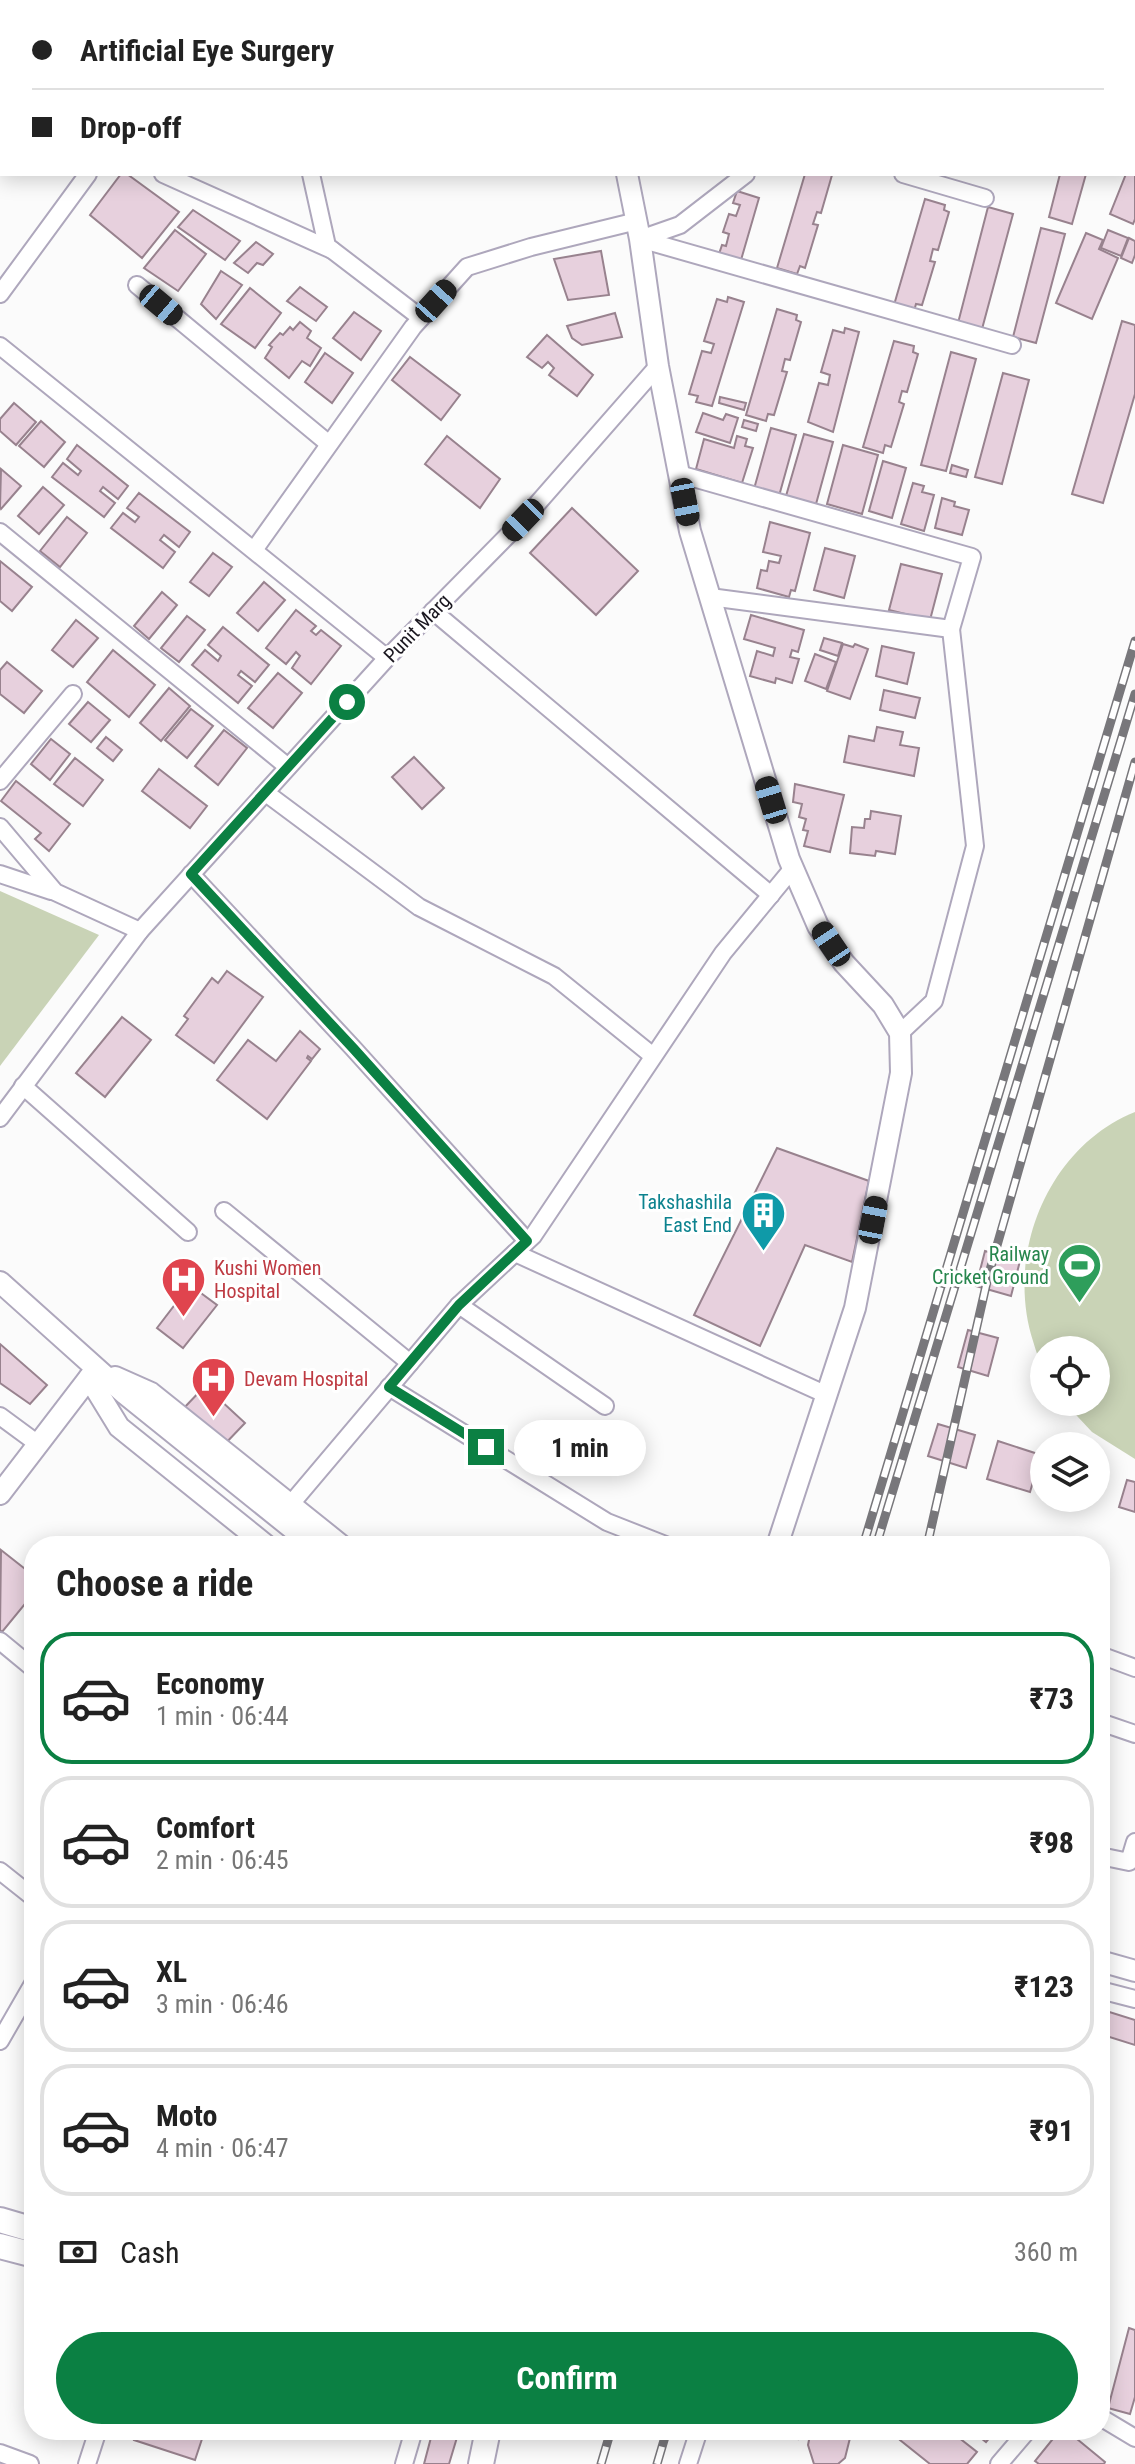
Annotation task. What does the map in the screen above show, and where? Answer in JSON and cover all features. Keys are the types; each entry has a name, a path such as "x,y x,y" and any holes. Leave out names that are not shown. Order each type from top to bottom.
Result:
{"main road":[{"path":"0,2220 24,2227"},
{"path":"0,2246 24,2252"},
{"path":"467,2464 470,2440"},
{"path":"481,2464 486,2440"}],"street":[{"path":"0,294 87,176"},
{"path":"167,176 332,250"},
{"path":"311,176 327,246 421,318"},
{"path":"627,176 639,230 658,366 690,531 793,868 818,926 844,963 883,1005 900,1033 901,1073 855,1308 780,1536"},
{"path":"254,550 421,318 467,267 531,247 680,225 743,176"},
{"path":"910,176 985,198"},
{"path":"639,230 1012,345"},
{"path":"137,285 329,444"},
{"path":"0,346 387,658"},
{"name":"Punit Marg","path":"0,1118 140,931 387,658 523,520 658,366"},
{"path":"679,474 972,557 951,629 975,846 934,1001 900,1033"},
{"path":"0,532 288,767"},
{"path":"710,597 951,629"},
{"path":"433,611 771,895"},
{"path":"0,781 73,694"},
{"path":"266,793 419,907 554,976 653,1056"},
{"path":"0,827 55,892"},
{"path":"290,1505 459,1305 533,1236 723,953 793,868"},
{"path":"0,874 55,892 140,931"},
{"path":"191,874 353,1048 521,1247 827,1395"},
{"path":"23,1086 188,1232"},
{"path":"224,1211 410,1363"},
{"path":"0,1282 121,1399 282,1536"},
{"path":"459,1305 605,1406"},
{"path":"0,1494 93,1373"},
{"path":"93,1373 151,1393 329,1536"},
{"path":"93,1373 119,1427 255,1536"},
{"path":"389,1387 607,1522 643,1536"},
{"path":"121,1399 301,1536"},
{"path":"0,1416 38,1444"},
{"path":"0,1641 24,1661"},
{"path":"1110,1659 1135,1668"},
{"path":"1110,1725 1135,1734"},
{"path":"1110,1858 1129,1862 1135,1842"},
{"path":"0,1871 24,1890"},
{"path":"1110,1964 1135,1971"},
{"path":"1110,1977 1135,1983"},
{"path":"1110,1993 1135,1999"},
{"path":"0,2041 24,1999"},
{"path":"1110,2423 1135,2438"},
{"path":"87,2464 95,2440"},
{"path":"404,2464 411,2440"},
{"path":"688,2464 696,2440"},
{"path":"999,2464 1019,2440"},
{"path":"0,2453 30,2464"}],"green space":[{"path":"0,891 99,935 0,1066"},
{"name":"Railway Cricket Ground","path":"1135,1112 1135,1459 1110,1443 1110,1432 1092,1432 1077,1416 1110,1416 1110,1336 1032,1336 1026,1308 1025,1273 1030,1240 1041,1207 1057,1177 1078,1150 1104,1128"}],"building":[{"path":"119,176 130,176 179,212 142,258 90,215"},
{"path":"804,176 832,176 821,213 817,212 813,224 818,225 805,268 800,266 797,274 777,268"},
{"path":"1059,176 1085,176 1072,224 1049,217"},
{"path":"1125,176 1135,176 1133,224 1110,214"},
{"path":"737,191 759,198 741,260 719,254 722,245 726,246 729,234 723,232 729,214 736,216 740,205 733,203"},
{"path":"925,199 945,205 944,210 949,212 938,250 933,249 930,261 935,262 922,305 916,304 914,311 894,305"},
{"path":"988,207 1013,214 982,329 958,323"},
{"path":"193,210 240,241 225,260 178,227"},
{"path":"1041,228 1065,234 1036,343 1013,337"},
{"path":"175,230 206,254 178,291 144,268"},
{"path":"1108,230 1128,238 1121,256 1101,248"},
{"path":"1086,233 1103,240 1099,249 1118,258 1092,319 1056,303"},
{"path":"1129,238 1135,241 1132,263 1121,258"},
{"path":"256,242 273,254 263,265 257,263 248,273 234,263"},
{"path":"601,251 609,295 568,300 554,259"},
{"path":"221,271 242,285 216,319 201,304"},
{"path":"300,287 327,307 316,321 287,301"},
{"path":"250,288 281,313 255,348 221,324"},
{"path":"728,297 744,302 712,406 696,402 698,396 689,394 702,351 711,353 714,344 704,341 717,299 727,302"},
{"path":"777,309 797,315 796,320 801,322 790,360 785,359 782,371 787,372 774,415 768,414 766,421 746,415"},
{"path":"354,312 381,331 361,360 333,338"},
{"path":"615,313 622,337 582,345 572,338 567,326"},
{"path":"1122,321 1135,325 1135,394 1103,503 1072,494"},
{"path":"300,322 311,331 307,338 321,348 310,366 302,361 289,378 265,358 272,347 269,345 280,333 283,335 290,327 293,330"},
{"path":"845,328 859,332 833,432 808,422 819,383 828,385 830,375 821,372 833,330 844,333"},
{"path":"547,335 593,375 577,396 549,375 554,368 548,362 542,368 527,357"},
{"path":"894,341 914,346 913,352 918,354 907,392 902,391 899,402 904,404 891,447 885,445 883,453 863,447"},
{"path":"951,352 976,359 946,471 921,465"},
{"path":"325,353 353,373 332,403 305,382"},
{"path":"410,357 460,395 441,420 392,380"},
{"path":"1003,373 1029,380 1002,484 975,477"},
{"path":"720,397 746,403 744,410 719,403"},
{"path":"14,403 36,422 16,445 0,431 0,419"},
{"path":"703,413 723,420 726,414 738,418 730,443 696,432"},
{"path":"744,420 758,424 756,431 742,427"},
{"path":"41,421 65,442 44,467 19,446"},
{"path":"771,428 796,435 779,496 754,489"},
{"path":"804,434 833,442 816,504 786,496"},
{"path":"447,436 500,479 480,508 425,464"},
{"path":"737,436 747,439 745,446 753,448 742,483 696,469 704,439 734,448"},
{"path":"77,445 128,486 118,499 103,487 100,491 115,503 104,517 52,477 63,463 78,475 81,471 67,459"},
{"path":"843,445 878,455 862,514 827,504"},
{"path":"883,461 906,468 892,518 869,511"},
{"path":"952,465 968,470 966,477 950,473"},
{"path":"1,469 21,486 1,509 0,507"},
{"path":"913,483 924,486 922,492 934,495 924,531 901,524"},
{"path":"43,487 64,505 39,534 18,516"},
{"path":"139,493 190,532 179,547 164,535 160,540 175,552 163,568 111,528 123,513 135,522 139,517 127,508"},
{"path":"942,498 955,502 954,506 969,510 962,535 935,528"},
{"path":"572,508 638,571 596,615 530,553"},
{"path":"67,517 87,533 60,567 40,551"},
{"path":"770,522 810,533 795,591 791,590 789,597 757,588 761,570 767,571 769,561 779,563 781,556 763,552"},
{"path":"825,548 855,556 844,598 814,590"},
{"path":"213,553 232,567 209,596 190,582"},
{"path":"0,561 32,587 12,611 0,601"},
{"path":"901,564 942,574 930,620 889,610"},
{"path":"264,582 285,600 258,631 237,613"},
{"path":"162,592 177,605 149,639 134,626"},
{"path":"296,610 316,626 311,631 316,635 321,630 341,646 311,684 292,668 300,656 296,652 286,664 266,648"},
{"path":"751,615 804,630 798,652 792,650 790,657 799,659 792,683 776,678 775,683 750,676 757,651 773,656 775,648 744,639"},
{"path":"187,616 205,630 179,662 161,648"},
{"path":"76,620 98,638 73,667 52,650"},
{"path":"223,627 269,665 255,682 241,671 238,675 252,686 238,703 192,665 205,650 218,661 221,656 208,645"},
{"path":"824,638 842,643 838,656 820,650"},
{"path":"843,644 868,649 850,699 827,691"},
{"path":"882,646 914,653 907,684 876,676"},
{"path":"113,650 155,685 129,717 87,682"},
{"path":"815,654 836,662 826,689 805,681"},
{"path":"7,662 42,691 24,713 0,694 0,670"},
{"path":"278,673 302,693 273,728 248,708"},
{"path":"169,688 190,706 161,741 140,723"},
{"path":"884,690 920,698 915,718 880,710"},
{"path":"88,702 110,720 91,742 69,724"},
{"path":"191,709 213,726 187,758 165,740"},
{"path":"877,727 903,732 900,745 919,748 914,776 844,762 849,736 874,741"},
{"path":"224,730 247,748 218,785 195,766"},
{"path":"106,737 122,750 113,761 97,748"},
{"path":"51,739 70,754 50,780 31,764"},
{"path":"414,757 444,788 422,809 392,777"},
{"path":"75,758 103,780 83,806 54,784"},
{"path":"159,769 207,806 190,828 142,791"},
{"path":"16,781 70,824 49,851 35,839 41,833 1,801"},
{"path":"795,784 844,795 830,852 804,846 808,831 803,830 806,819 799,817 802,804 793,802"},
{"path":"871,811 901,816 895,854 876,851 875,856 850,853 852,827 864,828 865,819 870,819"},
{"path":"227,971 263,997 214,1063 176,1035 188,1019 184,1016 212,978 218,983"},
{"path":"122,1017 151,1040 105,1097 76,1073"},
{"path":"300,1031 320,1049 312,1059 308,1056 311,1061 267,1119 217,1080 248,1040 276,1061"},
{"name":"Takshashila East End","path":"777,1148 869,1181 852,1262 805,1245 760,1346 694,1315"},
{"path":"985,1251 1020,1261 1011,1296 976,1286"},
{"path":"190,1285 217,1305 183,1348 157,1328"},
{"path":"968,1330 998,1338 988,1376 958,1367"},
{"path":"0,1344 47,1385 30,1404 0,1383"},
{"path":"205,1386 245,1423 222,1447 182,1410"},
{"path":"938,1424 975,1435 966,1468 928,1456"},
{"path":"998,1441 1030,1451 1030,1492 987,1479"},
{"path":"1127,1480 1135,1482 1135,1512 1119,1507"},
{"path":"1,1550 24,1568 24,1605 2,1632"},
{"path":"1110,2012 1135,2020 1135,2045 1110,2037"},
{"path":"1129,2328 1135,2330 1135,2397 1130,2414 1110,2409"},
{"path":"134,2440 202,2440 195,2460"},
{"path":"430,2440 456,2440 449,2464 424,2464"},
{"path":"809,2440 850,2440 845,2458 838,2464 814,2464"},
{"path":"900,2440 962,2440 977,2452 967,2464 930,2464"},
{"path":"1052,2440 1078,2440 1105,2462 1039,2464 1035,2461"}],"railway":[{"path":"866,1536 1135,641"},
{"path":"879,1536 1135,694"},
{"path":"929,1536 988,1277 1135,762"},
{"path":"601,2464 608,2440"},
{"path":"657,2464 664,2440"}],"place":[{"name":"Takshashila East End","path":"763,1253"},
{"name":"Railway Cricket Ground","path":"1080,1304"},
{"name":"Kushi Women Hospital","path":"183,1318"},
{"name":"Devam Hospital","path":"213,1418"}],"route":[{"path":"347,702 191,874 527,1241 459,1305 389,1387 486,1447"}]}
